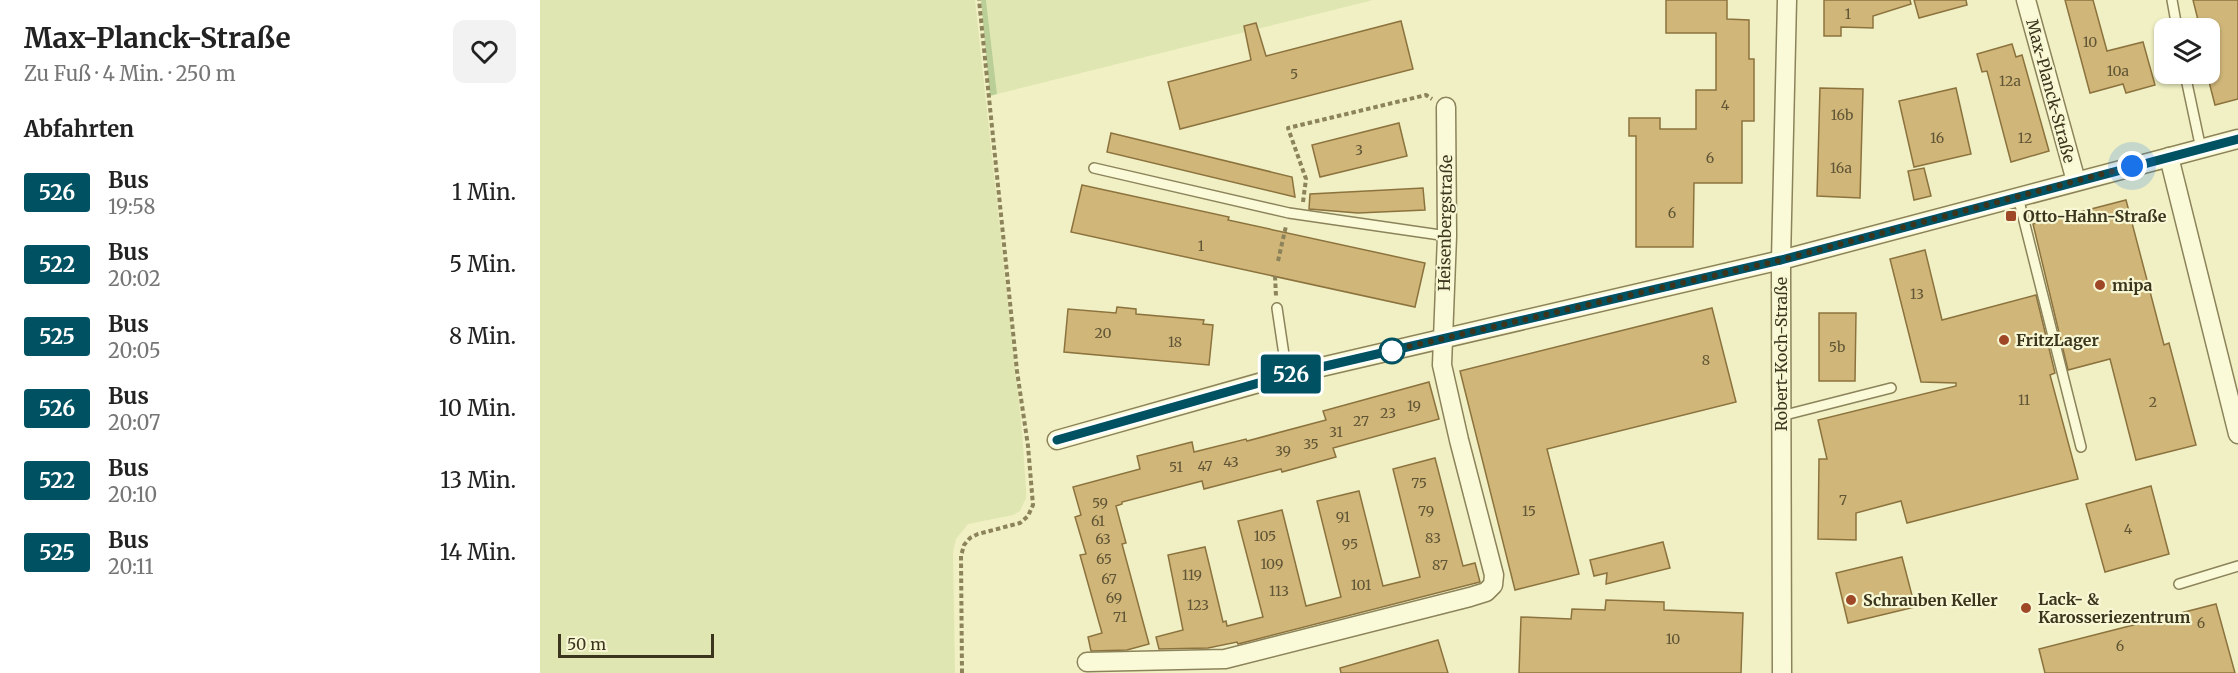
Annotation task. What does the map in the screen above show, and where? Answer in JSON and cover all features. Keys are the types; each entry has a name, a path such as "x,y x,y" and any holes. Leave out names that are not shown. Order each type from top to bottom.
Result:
{"street":[{"name":"Robert-Koch-Straße","path":"1782,673 1781,260 1787,0"},
{"name":"Max-Planck-Straße","path":"2026,0 2076,181"},
{"name":"Heisenbergstraße","path":"1443,339 1447,236 1446,107"},
{"name":"Max-Planck-Straße","path":"1057,440 1287,375 1781,260 2238,139"},
{"path":"2169,157 2231,371 2238,434"},
{"path":"1087,662 1225,659 1486,592 1493,585 1494,575 1444,375 1443,339"}],"lane":[{"path":"2172,0 2175,18"},
{"path":"2187,84 2201,149"},
{"path":"1094,168 1289,213 1447,236"},
{"path":"2019,197 2081,447"},
{"path":"1277,308 1287,375"},
{"path":"1781,416 1891,388"},
{"path":"2179,584 2238,566"}],"path":[{"path":"962,673 961,556 964,545 978,534 1020,523 1028,516 1033,505 979,0"},
{"path":"1301,215 1306,179 1288,128 1426,95 1446,107"},
{"path":"1278,261 1289,213"}],"green space":[{"path":"540,0 975,0 1022,431 1026,498 1020,511 1013,515 968,524 956,539 953,552 955,673 540,673"},
{"path":"981,0 986,0 997,94 990,96"},
{"path":"986,0 1373,0 997,94"}],"building":[{"path":"1666,0 1727,0 1727,19 1749,20 1749,59 1754,59 1754,121 1742,121 1742,183 1694,183 1693,247 1636,247 1636,136 1629,136 1629,118 1660,118 1660,129 1696,129 1696,90 1716,90 1716,33 1666,33"},
{"path":"1824,0 1910,0 1911,4 1873,16 1873,28 1841,27 1841,36 1824,36"},
{"path":"1914,0 1966,0 1967,5 1919,18"},
{"path":"2065,0 2093,0 2107,51 2143,42 2155,85 2126,93 2123,84 2090,93"},
{"path":"2193,0 2238,0 2238,99 2215,105 2210,84 2220,84 2220,18 2198,18"},
{"path":"1401,21 1413,69 1180,129 1168,82 1251,60 1244,26 1256,23 1266,56"},
{"path":"2012,44 2016,57 2022,55 2049,151 2011,162 1987,71 1982,72 1977,54"},
{"path":"1820,88 1863,89 1860,198 1817,196"},
{"path":"1956,88 1971,154 1914,167 1899,101"},
{"path":"1399,123 1407,156 1320,177 1312,145"},
{"path":"1111,133 1292,177 1295,197 1107,152"},
{"path":"1924,168 1931,196 1914,200 1908,171"},
{"path":"1082,185 1425,263 1415,307 1071,232"},
{"path":"1423,188 1425,210 1358,213 1309,209 1310,194"},
{"path":"2126,200 2164,345 2169,343 2196,445 2136,460 2110,359 2068,370 2033,224"},
{"path":"1925,250 1942,320 2036,295 2055,373 2050,375 2078,479 1907,523 1901,501 1856,513 1856,540 1818,539 1819,459 1827,459 1818,420 1956,386 1956,383 1921,382 1890,259"},
{"path":"1117,307 1136,309 1136,314 1204,320 1203,324 1213,325 1209,365 1064,352 1068,309 1116,313"},
{"path":"1712,308 1736,402 1547,449 1579,574 1515,590 1460,371"},
{"path":"1819,313 1856,313 1855,381 1819,381"},
{"path":"1429,382 1439,419 1333,448 1336,457 1282,472 1281,469 1204,489 1202,481 1122,502 1116,506 1126,543 1122,544 1149,644 1127,650 1091,651 1088,637 1102,633 1080,555 1086,554 1075,517 1081,515 1073,487 1140,469 1137,456 1192,442 1194,452 1246,439 1247,441 1326,420 1323,411"},
{"path":"1435,458 1463,566 1475,563 1480,582 1238,644 1237,642 1208,648 1159,649 1156,637 1183,630 1168,555 1205,547 1223,622 1226,621 1227,626 1263,617 1238,521 1282,510 1306,606 1341,597 1317,501 1359,491 1383,586 1420,577 1393,469"},
{"path":"2151,486 2169,554 2105,572 2086,504"},
{"path":"1663,542 1670,568 1606,584 1607,573 1594,576 1590,560"},
{"path":"1902,557 1915,607 1848,623 1836,573"},
{"path":"1606,600 1664,602 1664,610 1743,613 1741,673 1519,673 1521,617 1571,619 1572,609 1605,610"},
{"path":"2216,604 2235,673 2045,673 2039,649"},
{"path":"1438,640 1448,673 1341,673 1340,668"}],"bus line":[{"name":"526","path":"1057,440 1287,375 1781,260 2238,139"}],"place":[{"name":"Otto-Hahn-Straße","path":"2011,216"},
{"name":"mipa","path":"2100,285"},
{"name":"FritzLager","path":"2004,340"},
{"name":"Schrauben Keller","path":"1851,600"},
{"name":"Lack- & Karosseriezentrum","path":"2026,608"}],"route":[{"path":"1392,351 1385,352 1781,260 2132,166"}]}
